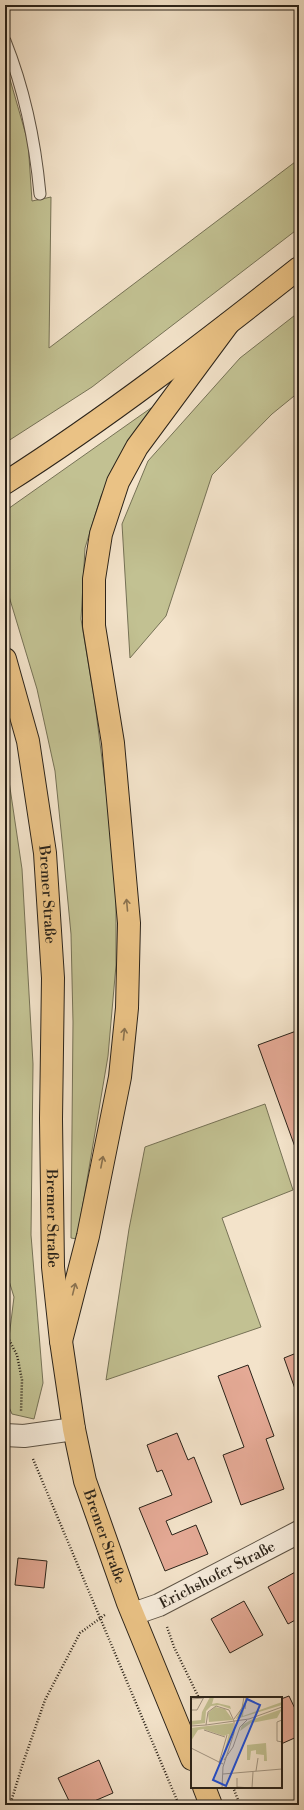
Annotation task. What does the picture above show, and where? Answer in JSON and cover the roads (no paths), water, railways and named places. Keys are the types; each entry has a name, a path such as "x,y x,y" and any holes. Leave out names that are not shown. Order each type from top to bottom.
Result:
{"main road":[{"path":"5,484 45,458 228,324 299,268"},
{"path":"61,1341 88,1236 118,1084 127,1008 128,915 113,743 94,626 94,580 101,534 118,482 137,448 228,324"},
{"name":"Bremer Straße","path":"5,659 28,741 45,853 53,978 51,1119 53,1267 61,1341 74,1429 85,1481 130,1609 191,1758"},
{"path":"204,1788 211,1805"}],"street":[{"path":"15,1435 74,1429"},
{"name":"Erichshofer Straße","path":"130,1609 159,1605 299,1532"}],"lane":[{"path":"5,41 21,87 33,131 40,194"}]}
